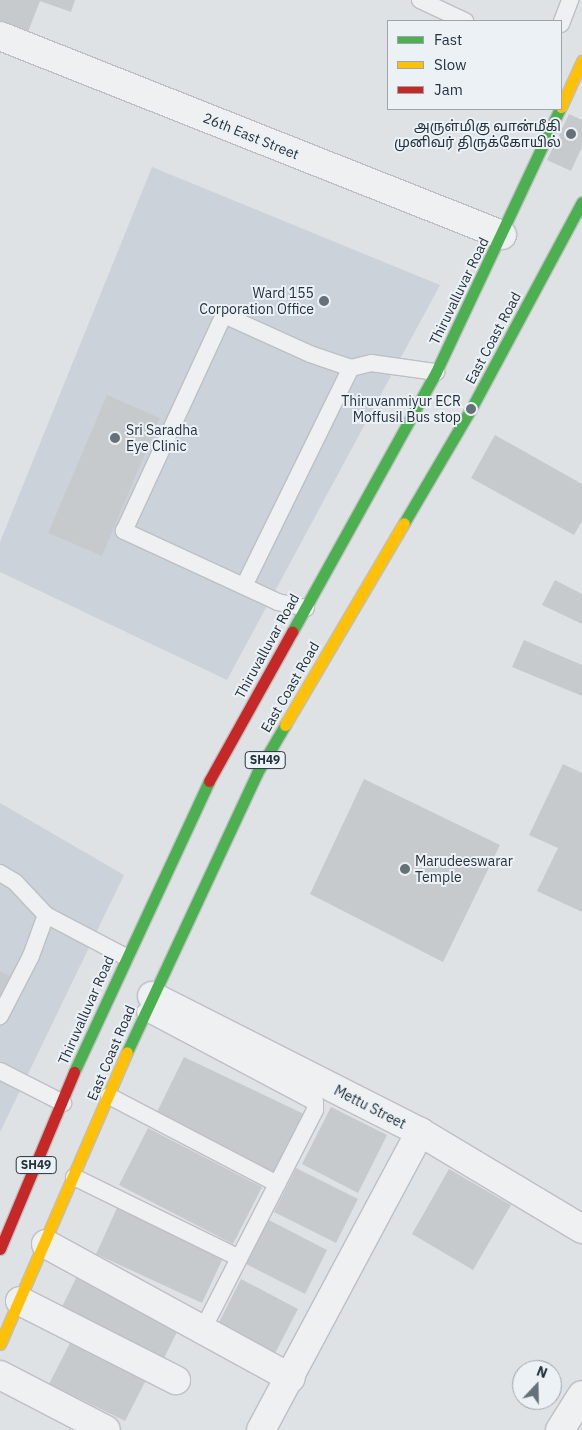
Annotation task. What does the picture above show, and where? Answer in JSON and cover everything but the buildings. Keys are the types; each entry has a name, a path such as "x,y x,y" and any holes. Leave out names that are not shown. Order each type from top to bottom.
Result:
{"main road":[{"name":"Thiruvalluvar Road","path":"562,104 582,61"},
{"name":"Thiruvalluvar Road","path":"19,1207 83,1050 212,775 436,372 502,236 559,110"},
{"name":"East Coast Road","path":"0,1344 46,1244 149,1004 257,773 471,409 582,202"},
{"path":"83,1050 121,1070"},
{"path":"6,1200 19,1207"},
{"name":"SH49","path":"0,1249 19,1207"}],"street":[{"name":"26th East Street","path":"0,36 502,236"},
{"name":"Mettu Street","path":"149,1004 420,1132 582,1229"},
{"path":"261,1430 291,1378 420,1132"},
{"path":"46,1244 291,1378"},
{"path":"20,1301 176,1380"},
{"path":"0,1375 106,1430"},
{"path":"560,1430 582,1395"}],"lane":[{"path":"420,0 463,20"},
{"path":"562,21 570,0"},
{"path":"306,608 278,602 124,531 224,315 310,354 351,368 371,363 436,372"},
{"path":"244,586 351,368"},
{"path":"0,873 15,882 46,915 126,957"},
{"path":"0,1016 31,956 46,915"},
{"path":"149,1004 315,1102 314,1110 203,1329"},
{"path":"0,1071 62,1103"},
{"path":"109,1096 277,1184"},
{"path":"74,1177 239,1258"}],"shaded area":[{"path":"152,167 440,285 227,680 0,572 0,542"},
{"path":"0,803 124,875 0,1132"}],"traffic: fast":[{"path":"292,632 436,372 560,110"},
{"path":"404,523 471,409 582,202"},
{"path":"127,1052 257,773 285,725"},
{"path":"74,1072 209,781"}],"traffic: slow":[{"path":"562,105 582,61"},
{"path":"285,725 404,523"},
{"path":"0,1344 127,1052"}],"traffic: jam":[{"path":"209,781 292,632"},
{"path":"0,1249 74,1072"}],"place":[{"name":"அருள்மிகு வான்மீகி முனிவர் திருக்கோயில்","path":"571,134"},
{"name":"Ward 155 Corporation Office","path":"324,301"},
{"name":"Thiruvanmiyur ECR Moffusil Bus stop","path":"471,409"},
{"name":"Sri Saradha Eye Clinic","path":"115,438"},
{"name":"Marudeeswarar Temple","path":"405,869"}]}
